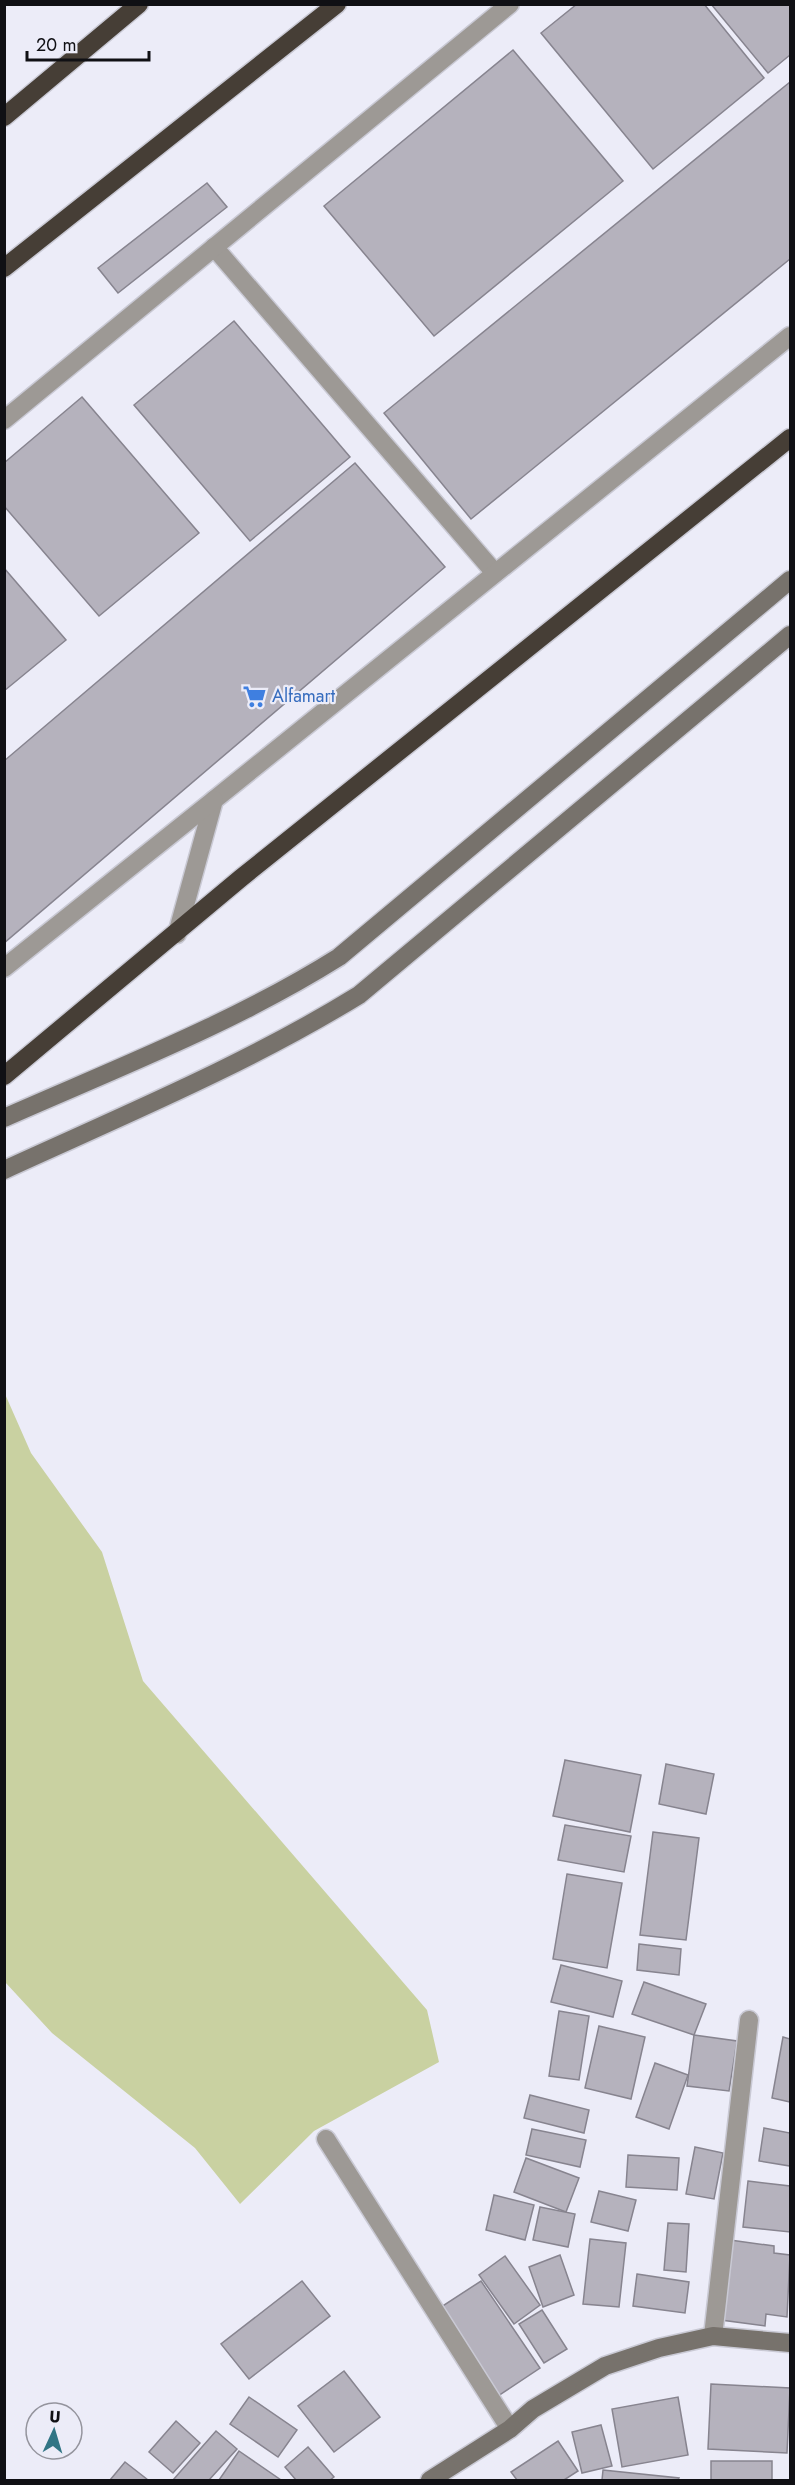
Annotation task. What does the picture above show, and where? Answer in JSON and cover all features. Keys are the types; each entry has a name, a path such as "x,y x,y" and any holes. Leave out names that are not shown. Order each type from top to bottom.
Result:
{"highway":[{"path":"4,117 139,4"},
{"path":"4,268 337,4"},
{"path":"4,1076 177,934 241,878 790,438"}],"street":[{"path":"4,420 510,4"},
{"path":"214,247 495,573"},
{"path":"4,968 790,336"},
{"path":"4,1118 236,1015 285,991 339,957 790,580"},
{"path":"4,1170 259,1052 305,1028 359,995 790,635"},
{"path":"177,934 214,800"},
{"path":"713,2336 749,2020"},
{"path":"326,2139 510,2429"},
{"path":"430,2481 510,2429 533,2409 605,2366 659,2348 713,2336 790,2343"}],"green space":[{"path":"5,1394 31,1453 102,1552 143,1681 427,2010 439,2062 314,2131 240,2204 195,2148 52,2033 5,1982"}],"building":[{"path":"577,4 704,4 764,78 653,169 541,33"},
{"path":"711,4 790,4 790,55 768,73"},
{"path":"513,50 623,181 434,336 324,206"},
{"path":"790,82 790,259 471,519 384,413"},
{"path":"207,183 227,207 118,293 98,268"},
{"path":"234,321 350,457 250,541 134,405"},
{"path":"82,397 199,533 99,616 4,506 4,463"},
{"path":"355,463 445,567 4,943 4,761"},
{"path":"4,568 66,640 4,691"},
{"path":"565,1760 641,1775 630,1832 553,1816"},
{"path":"666,1764 714,1774 706,1814 659,1804"},
{"path":"565,1825 631,1836 624,1872 558,1860"},
{"path":"653,1832 699,1838 686,1940 640,1935"},
{"path":"567,1874 622,1883 607,1968 553,1959"},
{"path":"639,1944 681,1949 679,1975 637,1970"},
{"path":"561,1965 622,1981 613,2017 551,2002"},
{"path":"644,1982 706,2004 694,2035 632,2014"},
{"path":"559,2011 589,2016 579,2080 549,2076"},
{"path":"599,2026 645,2037 631,2099 585,2088"},
{"path":"694,2035 737,2041 729,2091 687,2086"},
{"path":"783,2037 790,2039 790,2102 772,2098"},
{"path":"655,2063 688,2075 669,2129 636,2117"},
{"path":"530,2095 589,2110 584,2133 524,2118"},
{"path":"764,2128 790,2133 790,2166 759,2161"},
{"path":"532,2129 586,2140 580,2167 526,2155"},
{"path":"695,2147 723,2153 714,2199 686,2194"},
{"path":"628,2155 679,2158 677,2190 626,2187"},
{"path":"526,2158 579,2178 566,2212 514,2192"},
{"path":"748,2181 790,2186 790,2232 743,2227"},
{"path":"599,2191 636,2200 628,2231 591,2222"},
{"path":"494,2195 534,2205 525,2240 486,2230"},
{"path":"540,2207 575,2214 568,2247 533,2240"},
{"path":"668,2223 689,2224 686,2272 664,2270"},
{"path":"590,2239 626,2243 619,2307 583,2304"},
{"path":"730,2240 774,2246 774,2253 790,2255 787,2317 766,2314 765,2326 721,2320"},
{"path":"560,2255 574,2295 543,2307 529,2267"},
{"path":"505,2256 540,2305 514,2324 479,2275"},
{"path":"637,2274 689,2282 685,2313 633,2306"},
{"path":"302,2281 330,2316 249,2379 221,2344"},
{"path":"481,2281 540,2368 498,2396 438,2309"},
{"path":"542,2310 567,2349 544,2363 519,2324"},
{"path":"344,2371 380,2417 334,2452 298,2406"},
{"path":"711,2384 790,2388 787,2453 708,2449"},
{"path":"249,2397 297,2430 278,2457 230,2424"},
{"path":"678,2397 688,2455 622,2467 612,2409"},
{"path":"176,2421 200,2443 173,2473 149,2452"},
{"path":"601,2425 612,2466 582,2473 572,2432"},
{"path":"216,2431 237,2449 209,2480 173,2480"},
{"path":"558,2441 578,2471 564,2480 517,2480 511,2472"},
{"path":"308,2447 334,2477 330,2480 296,2480 285,2467"},
{"path":"239,2451 281,2480 219,2480"},
{"path":"711,2461 772,2461 772,2480 711,2480"},
{"path":"125,2462 148,2480 110,2480"},
{"path":"603,2470 679,2478 678,2480 602,2480"}],"place":[{"name":"Alfamart","path":"254,696"}]}
